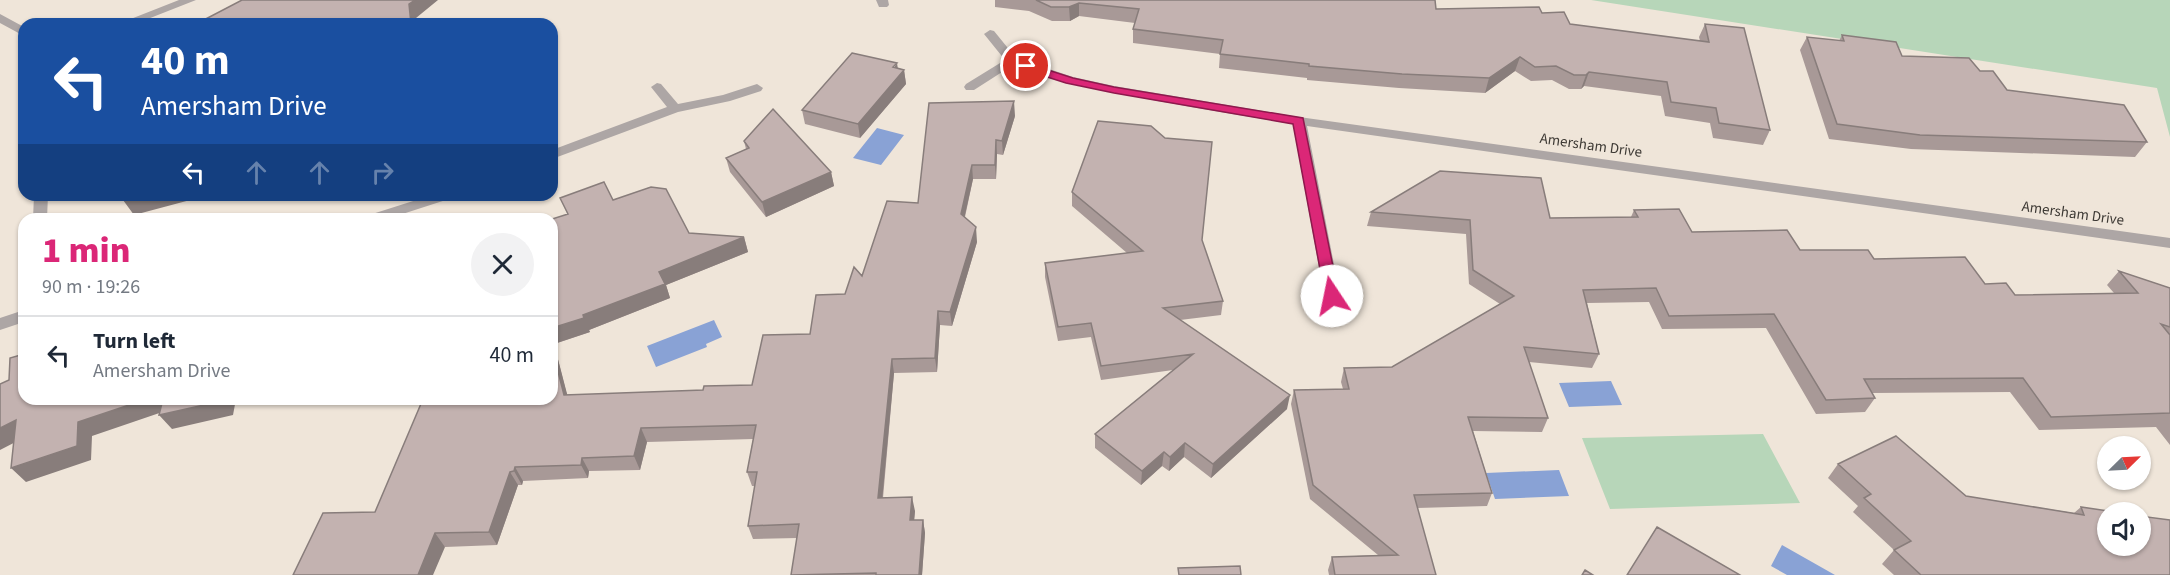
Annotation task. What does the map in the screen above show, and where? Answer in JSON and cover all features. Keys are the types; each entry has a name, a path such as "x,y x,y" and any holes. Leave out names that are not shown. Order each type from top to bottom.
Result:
{"street":[{"path":"140,18 190,0"},
{"path":"0,18 18,28"},
{"path":"970,87 1012,61 990,34"},
{"name":"Amersham Drive","path":"1012,61 1070,80 1114,90 1299,121 2170,243"},
{"path":"657,87 675,109"},
{"path":"558,153 675,109 717,101 757,87"},
{"path":"1299,121 1332,296"},
{"path":"390,213 428,201"},
{"path":"0,324 18,318"}],"green space":[{"path":"1591,0 2170,0 2170,137 2157,88"},
{"path":"1763,434 1800,503 1610,509 1582,438"}],"water":[{"path":"877,128 904,135 881,165 853,158"},
{"path":"714,320 722,337 706,344 707,347 656,367 647,346"},
{"path":"1611,381 1622,405 1569,407 1559,383"},
{"path":"1559,470 1569,496 1495,499 1486,473"},
{"path":"1782,545 1835,575 1787,575 1771,566"}],"building":[{"path":"242,0 415,0 409,4 410,18 208,18"},
{"path":"1036,0 1435,0 1436,9 1539,7 1542,13 1564,12 1570,24 1709,42 1705,24 1744,28 1770,130 1719,123 1716,108 1671,102 1667,82 1589,72 1586,75 1574,75 1556,66 1535,67 1520,57 1489,78 1309,66 1309,64 1220,54 1223,40 1133,29 1139,9 1079,3 1069,7 1051,7"},
{"path":"1842,35 1896,42 1902,56 1969,58 1980,71 1993,71 2007,90 2124,105 2147,142 1920,135 1837,124 1807,37 1844,41"},
{"path":"852,53 897,63 893,67 904,70 858,124 802,110"},
{"path":"1014,101 1002,141 996,140 995,165 972,165 961,214 976,227 950,312 938,311 935,358 892,359 878,498 912,497 910,520 923,520 919,575 876,575 876,573 791,575 799,524 748,526 757,472 747,472 756,425 641,428 634,456 582,458 581,465 515,467 514,471 510,472 489,532 435,533 418,575 293,575 323,513 375,512 420,405 558,405 558,372 564,395 703,390 704,386 752,385 763,335 810,334 816,295 845,294 854,267 862,276 887,201 918,203 929,103"},
{"path":"773,109 831,172 762,202 726,158 749,148 744,141"},
{"path":"1098,121 1151,126 1165,138 1212,142 1202,240 1223,301 1163,308 1290,395 1213,464 1185,443 1170,457 1164,452 1142,471 1095,434 1193,354 1101,366 1091,323 1058,327 1045,263 1143,251 1072,192"},
{"path":"1440,171 1541,178 1550,218 1638,217 1634,210 1679,209 1692,232 1787,230 1800,250 1868,250 1874,259 1965,257 1985,284 2006,283 2015,295 2138,293 2119,271 2170,288 2170,327 2161,324 2170,335 2170,413 2051,417 2023,378 1864,379 1875,398 1826,400 1774,314 1669,316 1656,288 1583,290 1599,354 1524,347 1548,418 1468,417 1492,493 1414,495 1436,575 1335,575 1332,557 1398,555 1313,485 1294,390 1349,389 1344,368 1392,367 1514,296 1473,270 1470,220 1371,212"},
{"path":"604,182 613,200 651,187 666,189 689,233 744,237 659,272 665,284 583,315 584,318 558,326 558,217 568,214 560,198"},
{"path":"18,356 18,405 129,405 78,422 77,446 11,468 16,420 0,428 0,384 9,380 10,358"},
{"path":"162,405 204,405 159,415"},
{"path":"1896,436 1966,496 2084,515 2081,507 2097,509 2097,556 2151,556 2151,517 2170,520 2170,575 1921,575 1894,550 1911,541 1864,498 1871,494 1838,464"},
{"path":"1657,527 1740,575 1627,575"},
{"path":"1240,566 1241,575 1179,575 1178,568"},
{"path":"1585,570 1593,575 1582,575"}],"route":[{"path":"1026,66 1040,72 1114,90 1299,121 1332,296"}]}
